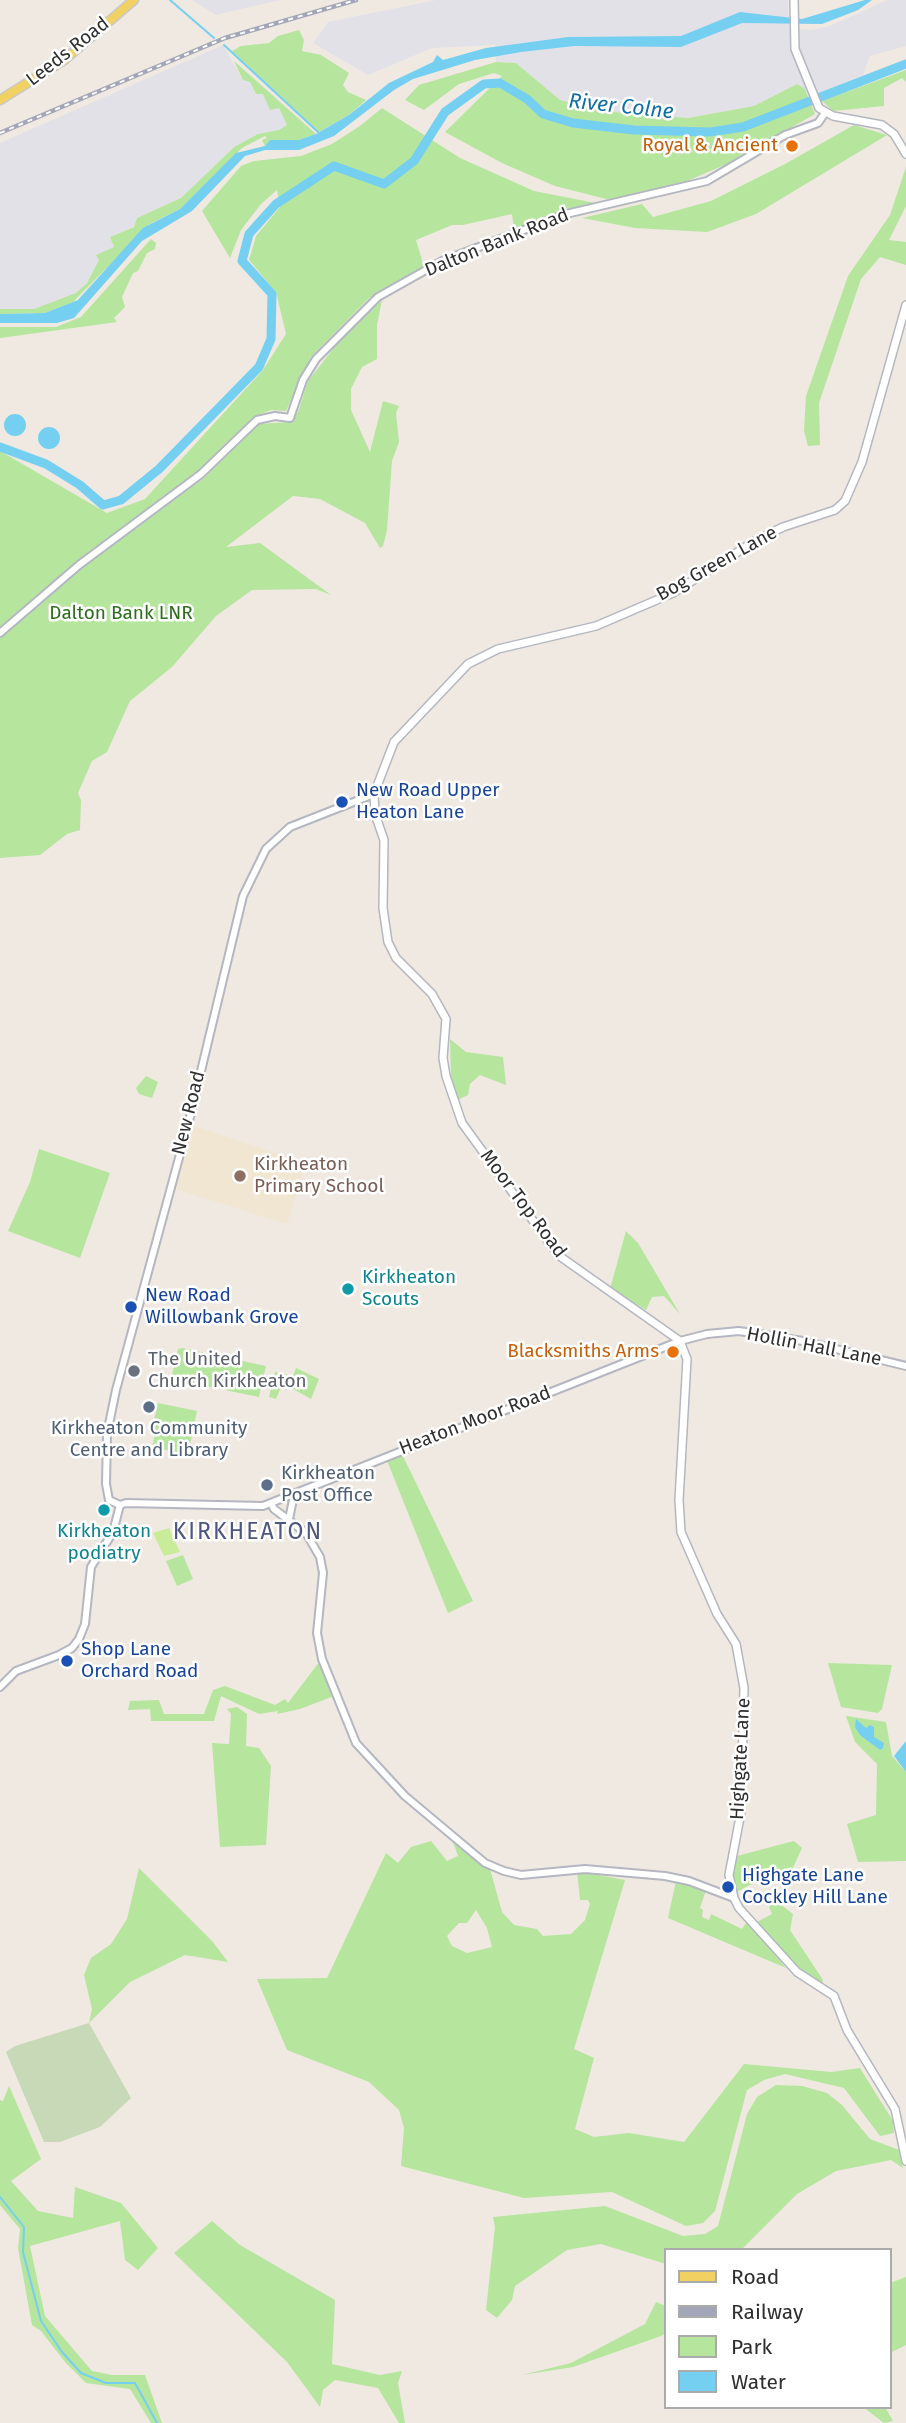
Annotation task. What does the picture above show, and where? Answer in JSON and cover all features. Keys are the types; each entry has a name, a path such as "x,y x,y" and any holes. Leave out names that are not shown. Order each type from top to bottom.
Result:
{"main road":[{"name":"Leeds Road","path":"0,100 64,60 134,0"},
{"path":"794,0 794,32 799,61 808,86 826,113 882,125 894,134 906,154"},
{"name":"Bog Green Lane","path":"374,794 400,734 468,664 498,649 596,626 673,593 774,532 840,506 854,485 862,462 906,304"},
{"name":"Moor Top Road","path":"374,794 375,814 384,840 383,908 388,942 396,958 432,994 446,1020 443,1058 454,1107 462,1123 558,1255 680,1341"},
{"name":"Highgate Lane","path":"680,1341 687,1359 679,1500 681,1532 717,1614 736,1644 744,1688 745,1740 741,1812 729,1875 734,1898"},
{"path":"734,1898 787,1962 834,1996 847,2030 895,2109 906,2161"}],"street":[{"name":"Dalton Bank Road","path":"0,633 79,565 201,474 257,420 275,416 290,418 303,380 316,359 378,298 442,261 566,214 687,188 717,177 785,135 818,123 826,113"},
{"name":"New Road","path":"120,1505 108,1500 107,1434 122,1359 189,1121 243,897 266,849 290,827 374,794"},
{"name":"Hollin Hall Lane","path":"680,1341 707,1334 739,1331 803,1341 906,1366"},
{"name":"Heaton Moor Road","path":"120,1505 250,1507 271,1503 680,1341"},
{"path":"289,1519 294,1495"},
{"path":"271,1503 274,1509 306,1533 320,1557 323,1575 317,1633 322,1659 347,1723 366,1756 405,1796 485,1863 504,1871 521,1875 585,1869 665,1877 689,1881 734,1898"},
{"path":"0,1686 16,1671 72,1648 83,1628 91,1567 113,1532 116,1510 120,1505"}],"shaded area":[{"path":"192,0 280,0 216,15"},
{"path":"436,0 788,0 789,28 811,30 830,26 887,0 906,0 906,46 870,56 863,75 814,95 797,84 754,106 688,118 602,111 560,100 516,63 496,62 495,45 432,48 368,75 313,43 328,22"},
{"path":"223,45 243,80 250,82 256,94 263,94 279,107 288,125 279,130 258,134 234,147 181,198 137,218 134,226 111,237 114,247 99,260 87,283 76,293 34,309 0,309 0,143"},
{"name":"Kirkheaton Primary School","path":"191,1125 306,1163 287,1224 175,1189"}],"green space":[{"path":"299,30 304,40 302,51 321,55 349,73 343,85 348,92 366,100 349,115 319,132 232,51 241,46 269,43 278,36"},
{"path":"234,61 316,134 299,140 270,140 265,146 262,140 267,138 265,136 242,148 180,209 150,224 73,302 45,313 0,314 0,309 34,309 76,293 87,283 99,260 96,255 114,247 110,237 134,227 137,218 181,198 234,147 258,134 279,130 287,125 279,108 270,110 263,94 256,94 250,82 243,80"},
{"path":"496,62 516,63 560,100 602,111 688,118 754,106 797,84 805,89 815,114 729,163 666,190 614,201 555,186 502,163 445,132 502,76 494,73 459,84 424,110 405,100 419,85"},
{"path":"906,70 906,82 902,78 884,88 884,106 833,111 822,101"},
{"name":"Dalton Bank LNR","path":"382,108 460,158 534,191 595,203 514,229 512,214 452,225 416,240 424,267 369,298 311,357 286,411 271,410 253,417 195,474 151,505 157,512 204,478 259,424 290,422 298,412 308,381 337,344 382,300 377,325 377,359 362,367 351,389 351,410 370,452 383,401 399,406 396,413 399,442 392,461 387,530 383,546 380,548 365,523 320,499 293,496 226,547 260,543 331,595 316,589 252,590 216,616 172,667 130,701 107,752 92,761 78,793 81,800 80,830 67,834 40,855 0,858 0,451 107,513 145,499 263,370 286,334 276,292 249,260 256,236 280,207 277,190 261,204 241,230 230,258 202,211 241,166 254,161 301,156 332,144"},
{"path":"854,125 887,135 756,214 707,232 635,228 582,218 642,204 653,217 711,201"},
{"path":"906,167 906,206 889,240 906,242 906,265 880,257 861,279 819,403 820,445 808,446 804,431 806,396 848,276 890,215"},
{"path":"151,239 156,243 155,249 147,253 138,271 133,273 122,297 125,307 114,318 117,322 0,338 0,327 56,327 81,317"},
{"path":"450,1039 466,1052 503,1057 506,1085 480,1075 470,1084 468,1095 456,1101 451,1076"},
{"path":"146,1076 158,1082 152,1098 139,1094 136,1088"},
{"path":"39,1149 110,1173 80,1258 8,1231 30,1182"},
{"path":"626,1231 638,1243 680,1314 664,1296 652,1297 646,1310 610,1289"},
{"path":"178,1349 266,1366 259,1397 171,1379"},
{"path":"296,1368 319,1379 311,1399 286,1385 282,1385 276,1399 269,1397 275,1372 293,1376"},
{"path":"158,1403 197,1411 188,1455 152,1447 155,1434 151,1433"},
{"path":"402,1454 473,1601 448,1613 386,1458"},
{"path":"169,1528 180,1552 164,1556 153,1533"},
{"path":"183,1555 193,1579 177,1586 166,1561"},
{"path":"320,1661 334,1696 300,1709 277,1714 278,1711 259,1714 221,1696 214,1721 151,1721 150,1709 128,1710 130,1701 159,1700 164,1714 204,1714 213,1690 225,1686 275,1705 285,1699 288,1703"},
{"path":"828,1663 892,1665 882,1709 878,1713 841,1707"},
{"path":"237,1707 247,1714 246,1746 259,1748 271,1766 266,1845 220,1847 212,1743 229,1744 231,1714 227,1709"},
{"path":"846,1716 886,1722 892,1756 906,1772 906,1861 858,1862 847,1824 876,1815 877,1764 855,1742"},
{"path":"431,1841 447,1861 458,1856 453,1842 490,1869 502,1912 514,1925 537,1929 543,1936 571,1934 585,1920 590,1904 588,1900 580,1900 577,1871 625,1880 574,2049 594,2058 575,2129 594,2137 629,2133 684,2142 744,2064 831,2072 860,2068 893,2121 894,2133 880,2136 844,2088 785,2074 764,2080 747,2090 715,2211 703,2223 686,2226 612,2192 524,2198 401,2166 404,2128 399,2110 369,2082 287,2050 257,1979 327,1978 386,1853 398,1863 411,1847","holes":["476,1910 487,1928 492,1947 467,1953 452,1946 447,1936 459,1923 467,1923"]},
{"path":"794,1841 802,1848 785,1885 776,1872 736,1892 733,1875 737,1856"},
{"path":"139,1868 213,1942 228,1962 185,1955 130,1982 89,2023 92,2009 84,1975 91,1958 111,1944 127,1919"},
{"path":"676,1881 706,1890 700,1908 703,1910 702,1917 709,1920 711,1914 742,1929 747,1921 786,1968 668,1918"},
{"path":"775,1900 793,1914 790,1930 823,1980 822,1983 798,1968 757,1922 772,1914 769,1907"},
{"path":"89,2023 131,2098 100,2127 60,2142 44,2142 6,2052 15,2046"},
{"path":"776,2085 802,2086 827,2093 842,2105 870,2139 899,2150 903,2168 891,2160 836,2171 797,2194 743,2248 664,2248 664,2263 601,2244 567,2250 515,2286 512,2300 497,2318 486,2310 495,2227 493,2217 605,2206 683,2236 705,2234 718,2226 747,2114 757,2097"},
{"path":"9,2086 41,2159 11,2181 38,2211 73,2218 75,2187 121,2203 158,2248 138,2270 125,2260 120,2221 30,2246 45,2316 92,2371 112,2375 145,2375 162,2423 151,2423 130,2389 86,2383 65,2362 41,2331 32,2325 18,2248 20,2229 0,2205 0,2100 3,2101"},
{"path":"212,2221 240,2245 335,2300 332,2364 380,2375 402,2371 398,2383 405,2423 399,2423 378,2388 335,2380 323,2390 320,2407 287,2362 174,2253"},
{"path":"906,2277 906,2345 892,2352 892,2282"},
{"path":"656,2302 664,2305 664,2334 661,2336 573,2367 522,2375 571,2363 645,2324"},
{"path":"866,2409 886,2409 893,2421 884,2423"}],"water":[{"path":"872,0 858,10 822,24 742,23 681,47 574,46 521,52 475,60 413,79 394,90 334,136 299,150 265,150 245,156 192,211 142,241 74,318 57,323 0,323 0,314 45,313 78,300 143,228 180,209 236,153 265,146 270,140 299,140 316,134 349,115 389,83 433,62 437,55 443,60 486,48 568,37 681,36 740,12 802,19"},
{"path":"15,414 23,417 26,425 23,433 15,436 7,433 4,425 7,417"},
{"path":"49,427 57,430 60,438 57,446 49,449 41,446 38,438 41,430"},
{"path":"856,1719 866,1728 870,1725 874,1727 874,1737 884,1743 883,1748 880,1750 860,1735 855,1727"},
{"path":"906,1741 906,1772 894,1756"}],"waterway":[{"path":"170,0 214,38"},
{"path":"224,45 318,132"},
{"name":"River Colne","path":"0,447 46,464 80,485 103,505 121,500 159,469 259,367 271,339 272,294 242,261 249,234 276,204 334,166 384,184 414,161 445,112 484,84 500,83 527,99 543,114 573,123 634,130 710,132 743,127 906,64"},
{"path":"0,2197 24,2227 23,2252 41,2321 62,2352 81,2373 106,2383 135,2383 157,2423"}],"railway":[{"path":"0,133 225,38 356,0"}],"place":[{"name":"Royal & Ancient","path":"792,146"},
{"name":"New Road Upper Heaton Lane","path":"342,802"},
{"name":"Kirkheaton Primary School","path":"240,1176"},
{"name":"Kirkheaton Scouts","path":"348,1289"},
{"name":"New Road Willowbank Grove","path":"131,1307"},
{"name":"Blacksmiths Arms","path":"673,1352"},
{"name":"The United Church Kirkheaton","path":"134,1371"},
{"name":"Kirkheaton Community Centre and Library","path":"149,1407"},
{"name":"Kirkheaton Post Office","path":"267,1485"},
{"name":"Kirkheaton podiatry","path":"104,1510"},
{"name":"Shop Lane Orchard Road","path":"67,1661"},
{"name":"Highgate Lane Cockley Hill Lane","path":"728,1887"}],"district":[{"name":"KIRKHEATON","path":"248,1533"}]}
